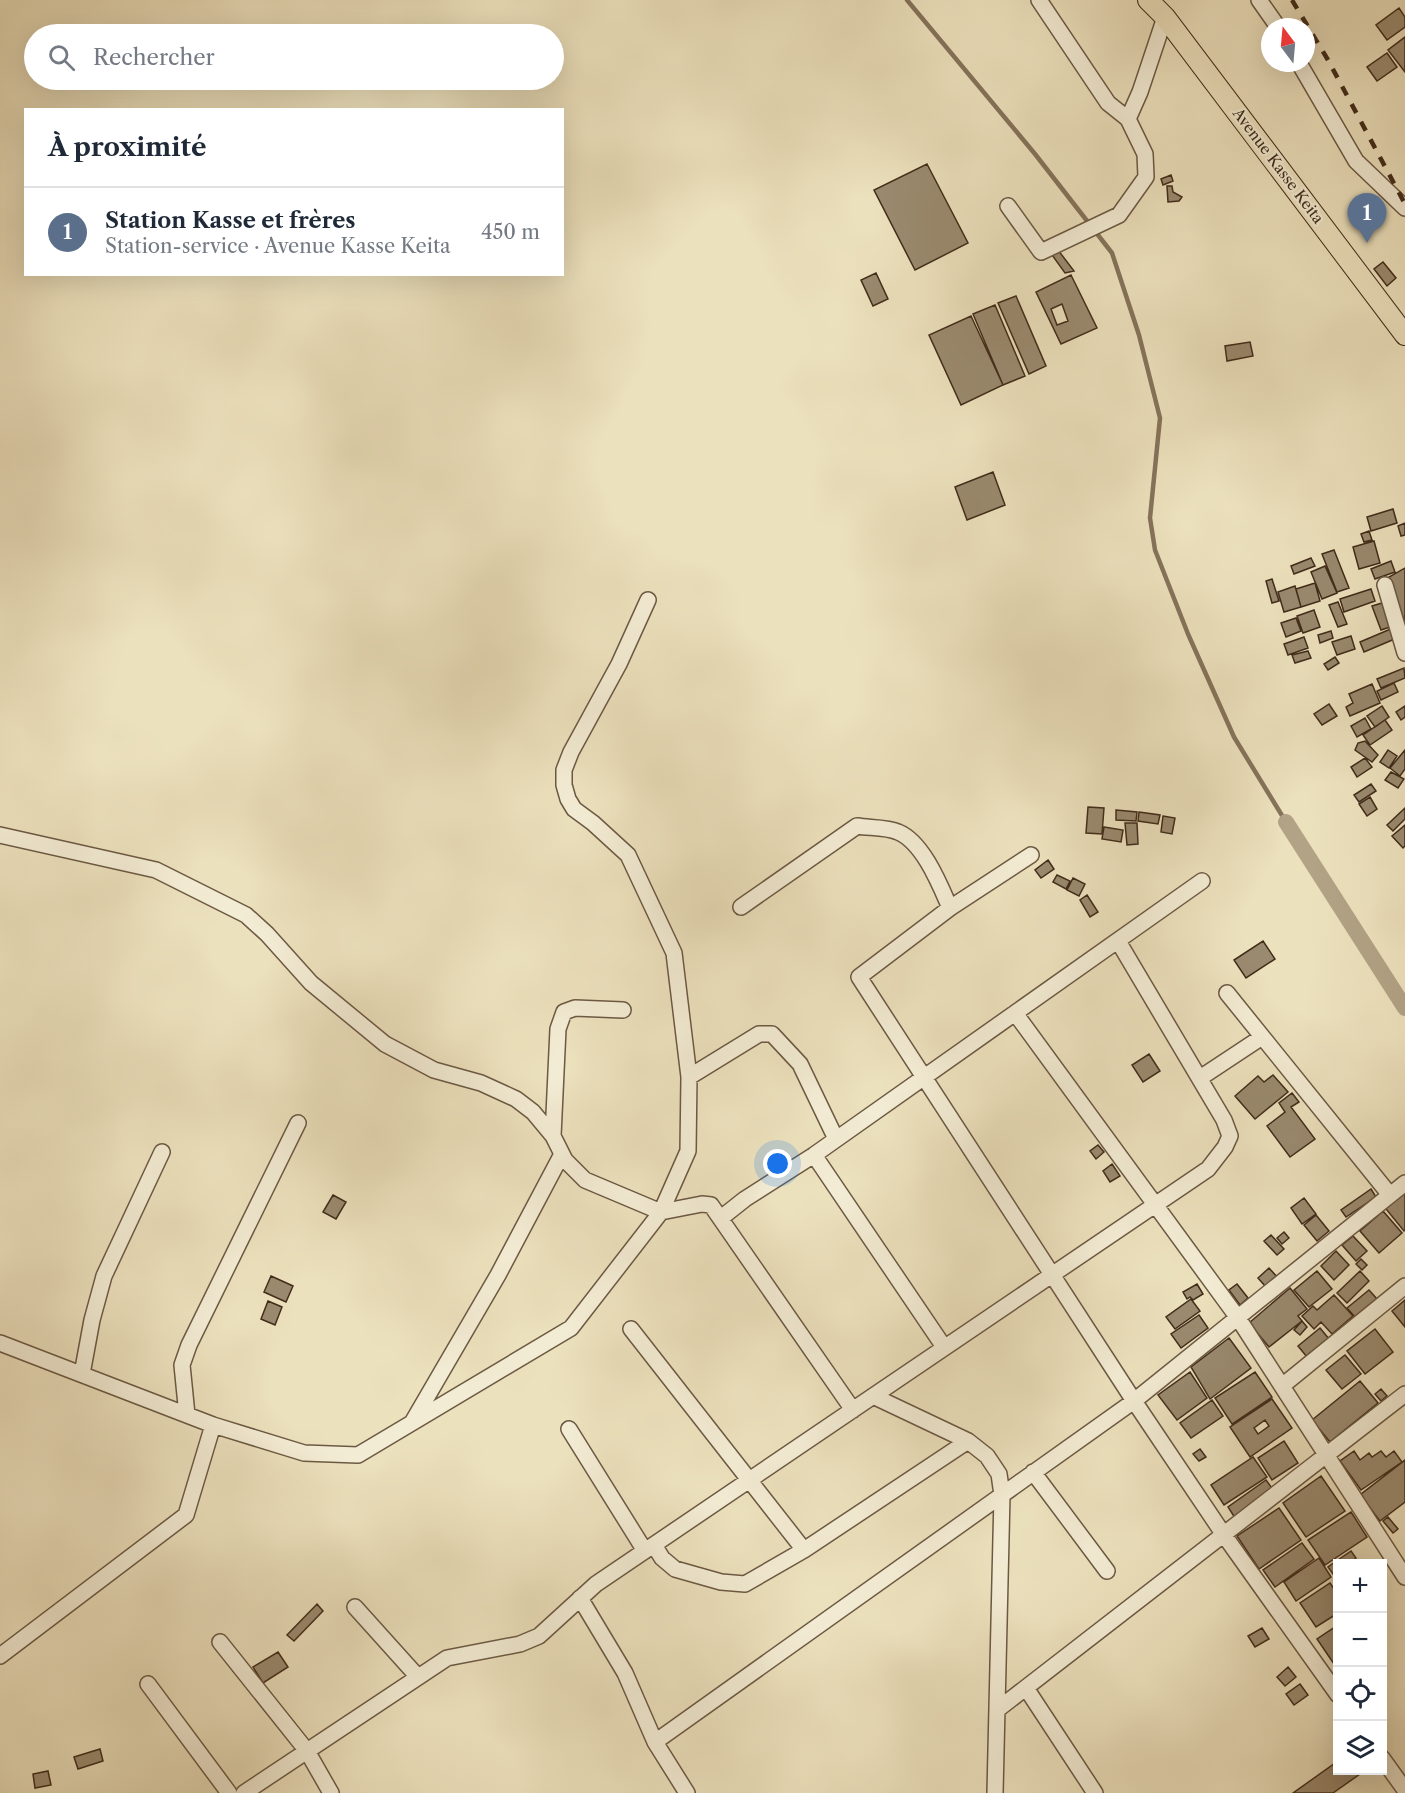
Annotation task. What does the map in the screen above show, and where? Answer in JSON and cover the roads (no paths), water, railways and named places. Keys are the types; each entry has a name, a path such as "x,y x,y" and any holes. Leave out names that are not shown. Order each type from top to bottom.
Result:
{"main road":[{"name":"Avenue Kasse Keita","path":"1150,0 1405,335"}],"street":[{"path":"1008,206 1041,252 1119,215 1146,177 1145,154 1128,119 1108,103 1039,0"},
{"path":"1259,0 1272,18"},
{"path":"1128,119 1140,92 1165,17"},
{"path":"1304,72 1356,160 1405,208"},
{"path":"1385,585 1405,653"},
{"path":"0,1343 213,1425 304,1453 358,1455 571,1328 661,1212 688,1151 689,1077 674,953 628,855 574,809 564,785 564,770 571,752 619,664 648,600"},
{"path":"741,907 857,826 899,832 915,845 931,867 950,908"},
{"path":"0,835 156,870 246,915 267,934 311,983 385,1044 434,1070 481,1083 516,1099 533,1112 553,1136 565,1160 585,1180 661,1212 702,1204 711,1205 853,1410"},
{"path":"1031,855 950,908 859,977 1134,1401 1224,1535 1333,1688"},
{"path":"721,1218 745,1199 837,1139 1202,881"},
{"path":"244,1793 447,1658 520,1644 539,1635 596,1584 1208,1169 1225,1147 1230,1136 1224,1120 1118,941"},
{"path":"1227,993 1390,1195"},
{"path":"553,1136 558,1029 564,1011 575,1008 622,1010"},
{"path":"1015,1013 1238,1318 1405,1577"},
{"path":"689,1077 759,1034 772,1034 800,1064 837,1139"},
{"path":"1200,1078 1262,1037"},
{"path":"187,1414 182,1365 189,1345 298,1123"},
{"path":"82,1374 92,1320 104,1276 162,1152"},
{"path":"412,1423 498,1275 562,1154"},
{"path":"814,1155 944,1347"},
{"path":"655,1742 1134,1401 1405,1183"},
{"path":"1282,1386 1405,1286"},
{"path":"631,1329 804,1550"},
{"path":"997,1710 1405,1394"},
{"path":"873,1396 968,1441 987,1455 999,1474 1002,1495 995,1793"},
{"path":"0,1656 186,1515 213,1425"},
{"path":"569,1429 649,1548 675,1569 721,1582 744,1584 804,1550 968,1441"},
{"path":"1033,1472 1107,1571"},
{"path":"580,1598 625,1673 655,1742 687,1793"},
{"path":"355,1607 418,1677"},
{"path":"220,1642 307,1751 332,1793"},
{"path":"148,1684 229,1793"},
{"path":"1026,1688 1095,1793"},
{"path":"1387,1765 1402,1789"}],"waterway":[{"path":"907,0 1035,154 1112,253 1139,335 1160,418 1150,518 1155,550 1188,634 1234,737 1286,822"},
{"path":"1286,822 1405,1008"}],"railway":[{"path":"1292,0 1328,60 1405,204"}],"place":[{"name":"Station Kasse et frères","path":"1367,243"}]}
